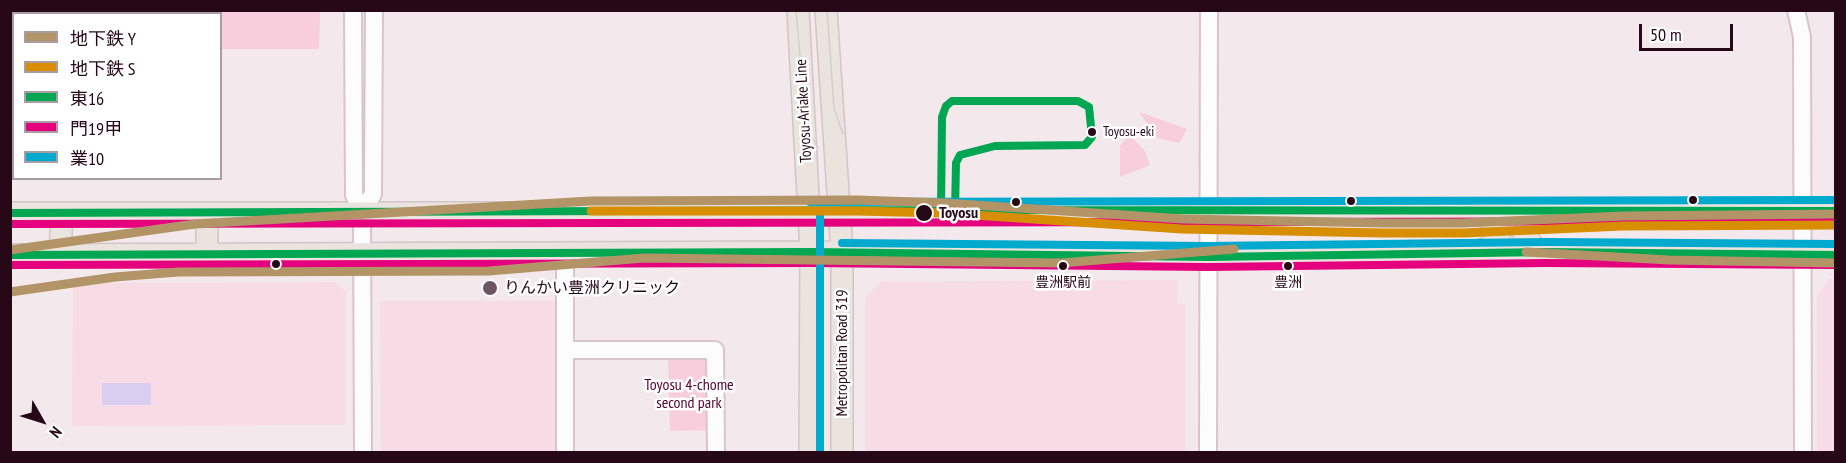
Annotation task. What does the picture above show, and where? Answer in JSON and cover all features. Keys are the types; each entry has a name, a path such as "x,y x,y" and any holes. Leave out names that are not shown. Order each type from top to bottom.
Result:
{"main road":[{"name":"Toyosu-Ariake Line","path":"798,10 811,252"},
{"name":"Toyosu-Ariake Line","path":"826,10 842,253"},
{"path":"10,213 1836,211"},
{"path":"1473,212 1492,220 1500,233 1491,246 1474,253"},
{"path":"1542,212 1529,222 1524,234 1538,252 1836,255"},
{"path":"60,254 62,213"},
{"path":"207,213 207,255"},
{"path":"10,255 811,252 1208,257 1546,252"},
{"name":"Metropolitan Road 319","path":"810,453 811,252"},
{"name":"Metropolitan Road 319","path":"842,253 842,453"}],"street":[{"path":"353,10 354,195 362,212 363,453"},
{"path":"362,212 373,194 374,10"},
{"path":"1209,10 1209,453"},
{"path":"1796,10 1803,37 1803,453"},
{"path":"565,254 565,453"},
{"path":"565,350 715,350 716,453"}],"shaded area":[{"path":"1829,279 1836,279 1835,452 1817,452 1817,296"},
{"path":"1178,280 1177,304 1185,304 1185,452 865,452 865,297 880,282"},
{"path":"336,282 346,292 346,425 72,426 73,283"},
{"path":"380,301 556,301 557,452 381,452"},
{"path":"102,383 151,383 151,405 102,405"}],"green space":[{"path":"194,10 320,11 319,49 222,49 222,12 193,12"},
{"path":"1139,112 1187,129 1179,143 1157,138"},
{"path":"1129,134 1145,151 1150,165 1120,177 1120,146"},
{"name":"Toyosu 4-chome second park","path":"668,356 709,358 709,430 670,431"}],"tram line":[{"path":"796,10 805,113 809,131 818,148"},
{"path":"827,10 834,108 843,134"}],"metro line":[{"name":"Y","path":"10,250 195,224 591,201 857,200 945,203 1183,219 1384,223 1463,223 1623,216 1836,214"},
{"name":"S","path":"591,211 944,213 1182,229 1384,233 1463,233 1623,226 1836,225"},
{"name":"Y","path":"10,292 115,277 178,272 489,271 644,258 1061,263 1234,249"},
{"name":"Y","path":"1526,252 1669,260 1836,263"}],"transit line":[{"name":"東16","path":"941,210 942,117 946,106 952,101 1078,101 1089,107 1092,137 1085,145 995,146 960,155 956,163 955,210"},
{"name":"業10","path":"810,202 1836,200"},
{"name":"東16","path":"10,213 941,210"},
{"name":"東16","path":"955,210 1836,211"},
{"name":"業10","path":"820,212 820,452"},
{"name":"門19甲","path":"10,224 1836,221"},
{"name":"業10","path":"842,243 1208,246 1546,242 1836,244"},
{"name":"東16","path":"10,255 811,252 1208,257 1546,252 1836,255"},
{"name":"門19甲","path":"10,265 811,263 1208,267 1546,263 1836,265"}],"place":[{"name":"Toyosu-eki","path":"1092,132"},
{"name":"Toyosu","path":"924,213"},
{"name":"豊洲駅前","path":"1063,266"},
{"name":"豊洲","path":"1288,266"},
{"name":"りんかい豊洲クリニック","path":"490,288"}]}
